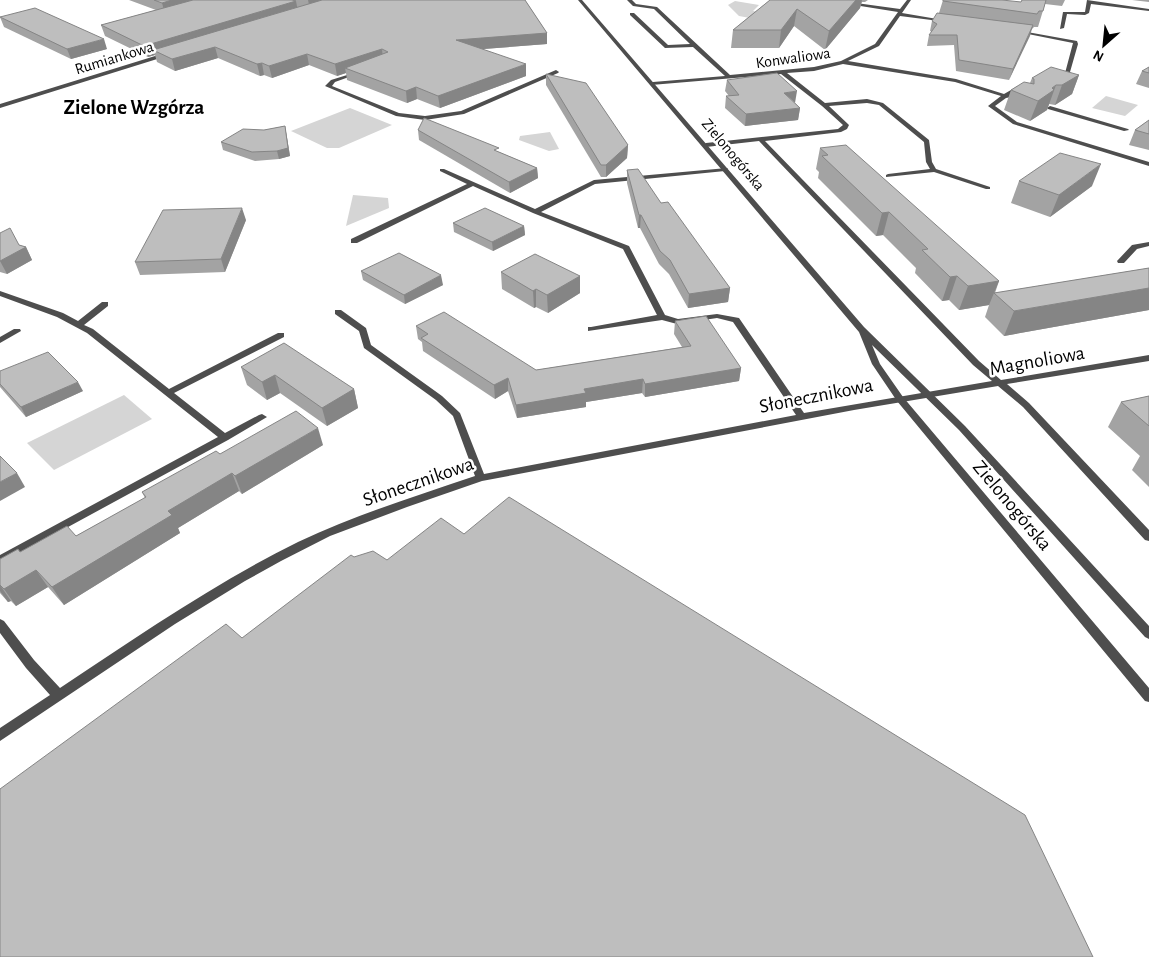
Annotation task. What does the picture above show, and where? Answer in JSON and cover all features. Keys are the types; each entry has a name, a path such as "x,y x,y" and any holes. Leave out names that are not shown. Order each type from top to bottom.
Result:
{"street":[{"name":"Zielonogórska","path":"580,0 862,329 930,395 1149,634"},
{"path":"629,0 634,6 655,8 729,77"},
{"path":"825,0 954,22"},
{"name":"Konwaliowa","path":"653,84 782,72 843,62 866,52 877,44 909,0"},
{"path":"1062,28 1065,14 1085,14 1089,1 1149,10"},
{"path":"632,14 666,47 694,45"},
{"path":"1011,30 1060,37 1075,42 1066,78 1053,80"},
{"name":"Rumiankowa","path":"0,106 178,51"},
{"path":"843,62 956,81 1015,98"},
{"path":"362,71 333,81 328,86 398,115 416,118 462,113 556,72"},
{"path":"706,145 842,130 846,125 782,72"},
{"path":"1024,84 991,106 1015,123 1149,164"},
{"path":"824,105 867,101 881,104 928,141 928,162 934,170"},
{"path":"1050,108 1126,130"},
{"path":"760,139 976,363 1026,405 1149,537"},
{"path":"535,212 594,182 724,169"},
{"path":"442,170 535,212 626,248 662,317"},
{"path":"888,176 934,170 988,188"},
{"path":"354,241 472,184"},
{"path":"1121,261 1135,247 1149,244"},
{"path":"1,293 60,315 90,331 170,392 225,438"},
{"path":"79,325 105,304"},
{"path":"338,312 363,330 366,346 439,398 457,415 481,478"},
{"path":"591,329 662,317 677,322 718,316 736,320 802,417"},
{"name":"Zielonogórska","path":"862,329 876,364 900,399 1149,697"},
{"path":"0,340 17,331"},
{"path":"170,392 281,335"},
{"name":"Magnoliowa","path":"900,399 1149,358"},
{"name":"Słonecznikowa","path":"0,735 215,594 278,557 383,510 481,478 900,399"},
{"path":"0,560 262,417"},
{"path":"0,624 30,664 59,696"}],"shaded area":[{"path":"735,1 759,5 753,11 769,13 761,20 739,16 728,5"},
{"path":"1106,96 1138,105 1125,116 1092,108"},
{"path":"350,108 392,125 339,148 327,148 291,131"},
{"path":"550,132 559,149 549,151 519,140 520,136"},
{"path":"353,195 388,198 389,208 346,226"},
{"path":"124,395 152,419 54,470 27,443"}],"building":[{"path":"154,0 172,0 162,3"},
{"path":"193,0 296,1 144,46 101,25"},
{"path":"322,0 525,0 547,33 456,40 526,64 438,96 416,87 406,91 345,68 388,52 382,49 335,64 307,54 269,66 262,63 257,64 215,47 172,59 153,50"},
{"path":"770,0 856,0 829,31 797,9 781,30 733,30"},
{"path":"943,0 1002,0 1021,2 1022,0 1046,0 1043,11 1039,11 1037,14"},
{"path":"35,8 104,39 67,49 0,17"},
{"path":"937,13 1033,25 1013,69 959,60 957,35 929,35 937,24 932,21"},
{"path":"1051,67 1079,75 1062,85 1056,85 1052,88 1054,90 1038,101 1011,90 1024,82 1034,84 1034,79 1032,78"},
{"path":"1149,67 1149,73 1142,71"},
{"path":"777,73 797,91 784,93 800,108 746,114 726,96 739,95 727,80"},
{"path":"546,74 586,83 628,145 606,165 601,165"},
{"path":"424,118 499,148 494,150 537,168 509,182 418,130"},
{"path":"1149,120 1149,134 1135,130"},
{"path":"285,126 288,148 277,151 252,152 221,142 243,129 264,130"},
{"path":"846,145 999,281 968,286 957,276 950,277 922,250 928,249 889,212 882,213 822,156 828,155 820,148"},
{"path":"1060,153 1101,164 1059,195 1019,181"},
{"path":"638,169 661,203 668,202 730,288 689,294 670,260 660,251 641,215 639,215 627,170"},
{"path":"242,208 221,259 135,262 163,210"},
{"path":"485,208 524,226 492,242 453,223"},
{"path":"10,228 19,245 26,247 0,261 0,233"},
{"path":"399,253 441,275 404,295 361,271"},
{"path":"535,254 580,276 547,295 536,289 533,291 501,272"},
{"path":"1149,268 1149,288 1014,311 994,293"},
{"path":"444,312 536,370 691,346 675,321 706,316 741,368 645,384 643,379 584,389 586,393 516,405 508,378 494,385 421,338 428,334 416,326"},
{"path":"284,343 354,389 322,408 275,375 262,382 241,367"},
{"path":"48,352 78,382 21,407 0,384 0,371"},
{"path":"1149,396 1149,426 1121,402"},
{"path":"296,411 318,428 235,476 232,473 168,511 172,515 52,587 36,570 4,589 0,585 0,559 18,549 20,552 67,526 76,536 146,497 142,492 216,451 220,454"},
{"path":"0,456 17,473 0,482"},
{"path":"509,497 1025,815 1093,957 0,957 0,789 226,624 242,638 351,555 354,557 373,551 387,560 441,518 464,534"}],"district":[{"name":"Zielone Wzgórza","path":"134,107"}]}
